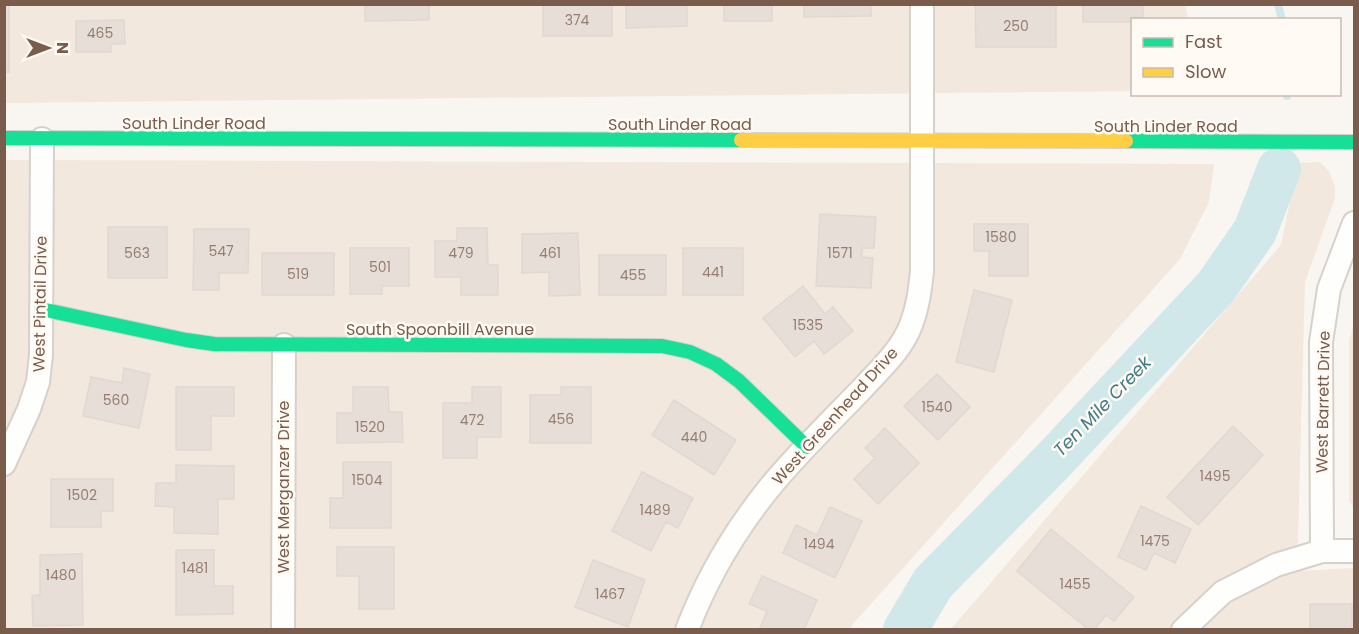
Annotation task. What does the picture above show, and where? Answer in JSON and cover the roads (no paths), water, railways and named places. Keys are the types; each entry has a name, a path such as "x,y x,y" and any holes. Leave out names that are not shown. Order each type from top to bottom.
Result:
{"street":[{"name":"West Greenhead Drive","path":"687,630 694,610 735,535 769,488 896,352 910,326 918,300 922,271 922,4"},
{"name":"South Linder Road","path":"4,138 1354,142"},
{"name":"West Pintail Drive","path":"4,464 29,409 38,382 41,355 42,139"},
{"name":"West Barrett Drive","path":"1322,551 1321,342 1329,289 1354,223"},
{"name":"South Spoonbill Avenue","path":"41,309 214,344 662,346 690,352 716,364 739,381 807,447"},
{"name":"West Merganzer Drive","path":"283,630 284,345"},
{"path":"1183,630 1223,592 1276,565 1322,551 1354,551"}],"waterway":[{"name":"Ten Mile Creek","path":"1278,4 1282,18"},
{"name":"Ten Mile Creek","path":"905,630 933,583 1052,462 1216,287 1255,231 1279,169"}]}
